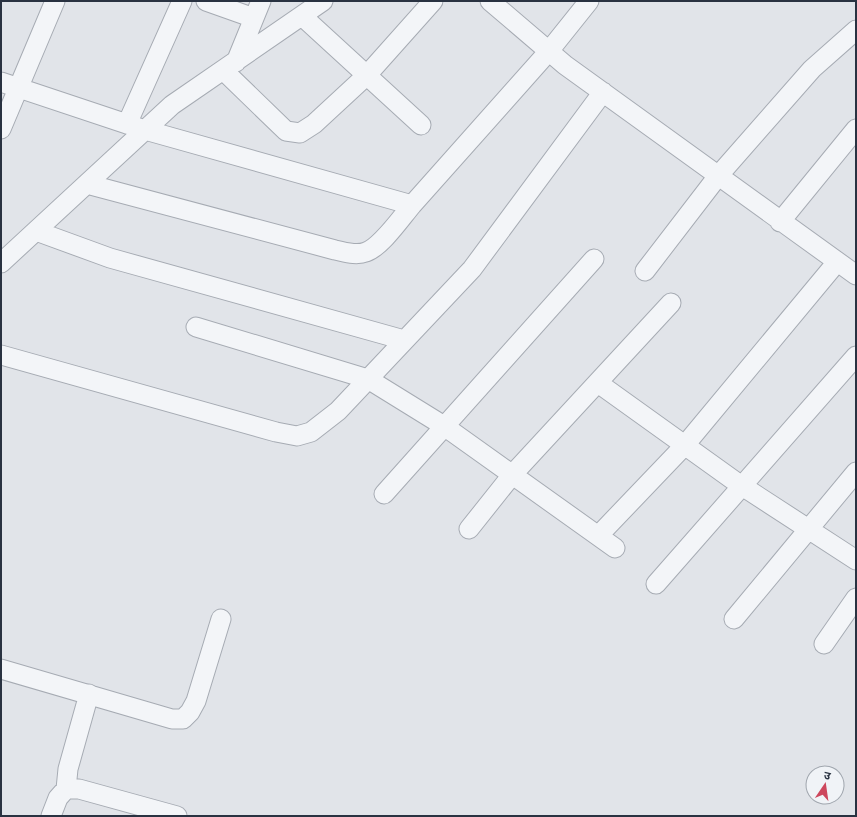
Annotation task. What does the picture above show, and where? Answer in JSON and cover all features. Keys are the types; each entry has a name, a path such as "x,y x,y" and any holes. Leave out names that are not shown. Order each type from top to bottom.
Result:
{"street":[{"path":"1,129 9,84 55,1"},
{"path":"127,124 182,1"},
{"path":"206,1 254,18"},
{"path":"229,66 254,18 261,1"},
{"path":"5,255 36,231 172,105 324,1"},
{"path":"229,66 286,131 300,133 307,130 367,75 434,1"},
{"path":"490,1 549,52 856,276"},
{"path":"87,184 335,250 354,254 366,252 380,242 549,52 589,1"},
{"path":"302,16 421,125"},
{"path":"645,271 718,176 812,69 856,30"},
{"path":"9,84 145,130 412,205"},
{"path":"1,355 276,432 298,436 312,432 338,411 472,268 603,92"},
{"path":"780,222 856,129"},
{"path":"36,231 110,258 404,340"},
{"path":"384,494 594,259"},
{"path":"598,536 685,445 837,262"},
{"path":"469,529 512,475 671,303"},
{"path":"196,327 368,379 444,426 615,548"},
{"path":"656,584 741,485 856,356"},
{"path":"598,383 741,485 856,560"},
{"path":"734,619 856,472"},
{"path":"824,644 856,598"},
{"path":"1,668 172,719 183,719 190,712 196,701 221,619"},
{"path":"51,816 58,798 66,789 68,769 89,694"},
{"path":"66,789 79,789 177,816"}]}
